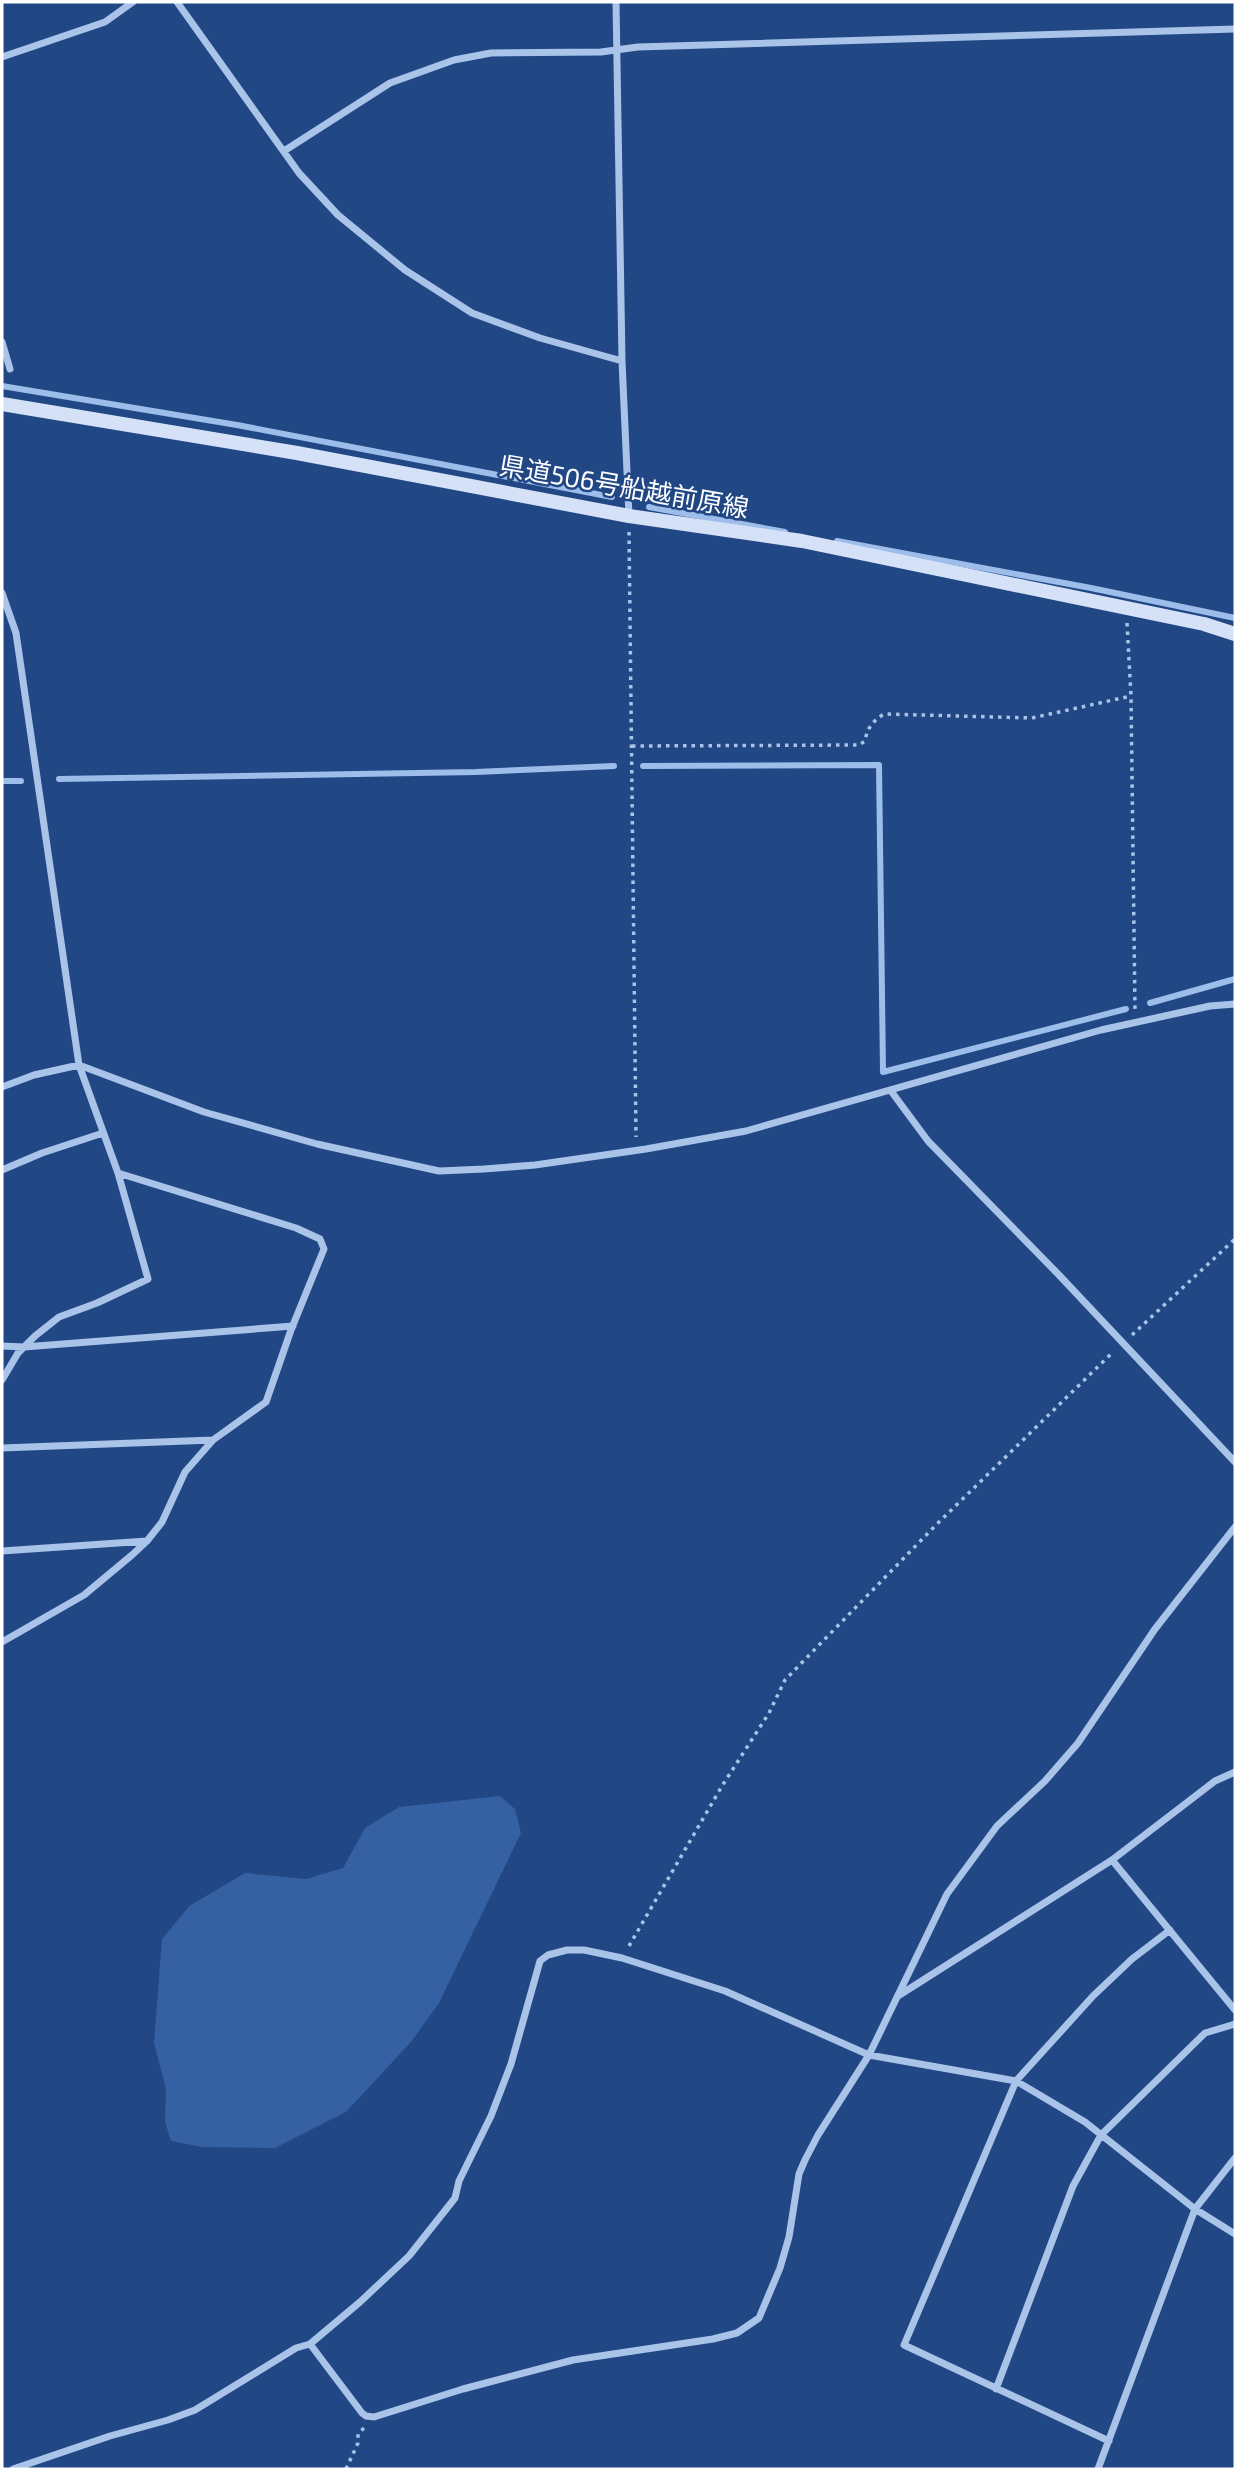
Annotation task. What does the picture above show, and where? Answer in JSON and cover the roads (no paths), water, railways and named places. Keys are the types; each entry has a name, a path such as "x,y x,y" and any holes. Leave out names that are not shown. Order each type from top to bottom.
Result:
{"main road":[{"name":"県道506号船越前原線","path":"2,404 297,453 629,516 803,541 1126,607 1204,624 1235,634"}],"street":[{"path":"2,57 105,22 133,2"},
{"path":"177,2 299,173 338,215 405,270 472,313 540,338 622,361"},
{"path":"616,2 622,361 629,516"},
{"path":"284,151 390,83 454,60 491,53 601,52 638,47 1235,29"},
{"path":"2,342 10,369"},
{"path":"2,593 16,633 79,1065 118,1173 148,1279 59,1317 24,1347 2,1380"},
{"path":"2,1087 34,1075 79,1065 204,1112 352,1153 439,1171 535,1165 746,1131 1136,1022 1210,1006 1235,1004"},
{"path":"891,1091 928,1141 1235,1462"},
{"path":"2,1170 41,1153 103,1133"},
{"path":"2,1642 84,1595 147,1541 162,1522 185,1472 213,1440 266,1402 324,1249 320,1240 296,1228 232,1206 118,1173"},
{"path":"2,1346 24,1347 293,1326"},
{"path":"2,1448 213,1440"},
{"path":"310,2344 362,2413 374,2417 463,2389 573,2360 737,2333 759,2318 780,2268 789,2237 799,2174 805,2160 869,2055 947,1894 997,1826 1045,1781 1078,1743 1155,1629 1235,1527"},
{"path":"2,1551 147,1541"},
{"path":"897,1996 1112,1860 1215,1781 1235,1772"},
{"path":"1112,1860 1235,2010"},
{"path":"1109,2441 904,2345 1016,2081 1093,1996 1132,1959 1170,1930"},
{"path":"13,2469 195,2410 296,2348 310,2344 360,2302 409,2256 455,2198 459,2181 491,2116 511,2064 540,1961 548,1955 566,1950 584,1950 657,1968 724,1992 869,2055 1016,2081 1085,2122 1195,2208 1235,2234"},
{"path":"996,2389 1073,2186 1101,2135 1205,2033 1235,2024"},
{"path":"1098,2469 1195,2208 1235,2158"}],"waterway":[{"path":"2,386 237,425 612,497"},
{"path":"649,507 785,532"},
{"path":"837,541 1091,588 1235,618"},
{"path":"643,766 879,765 883,1072 1126,1009"},
{"path":"59,779 476,772 614,766"},
{"path":"2,781 21,781"},
{"path":"1150,1003 1235,979"}]}
